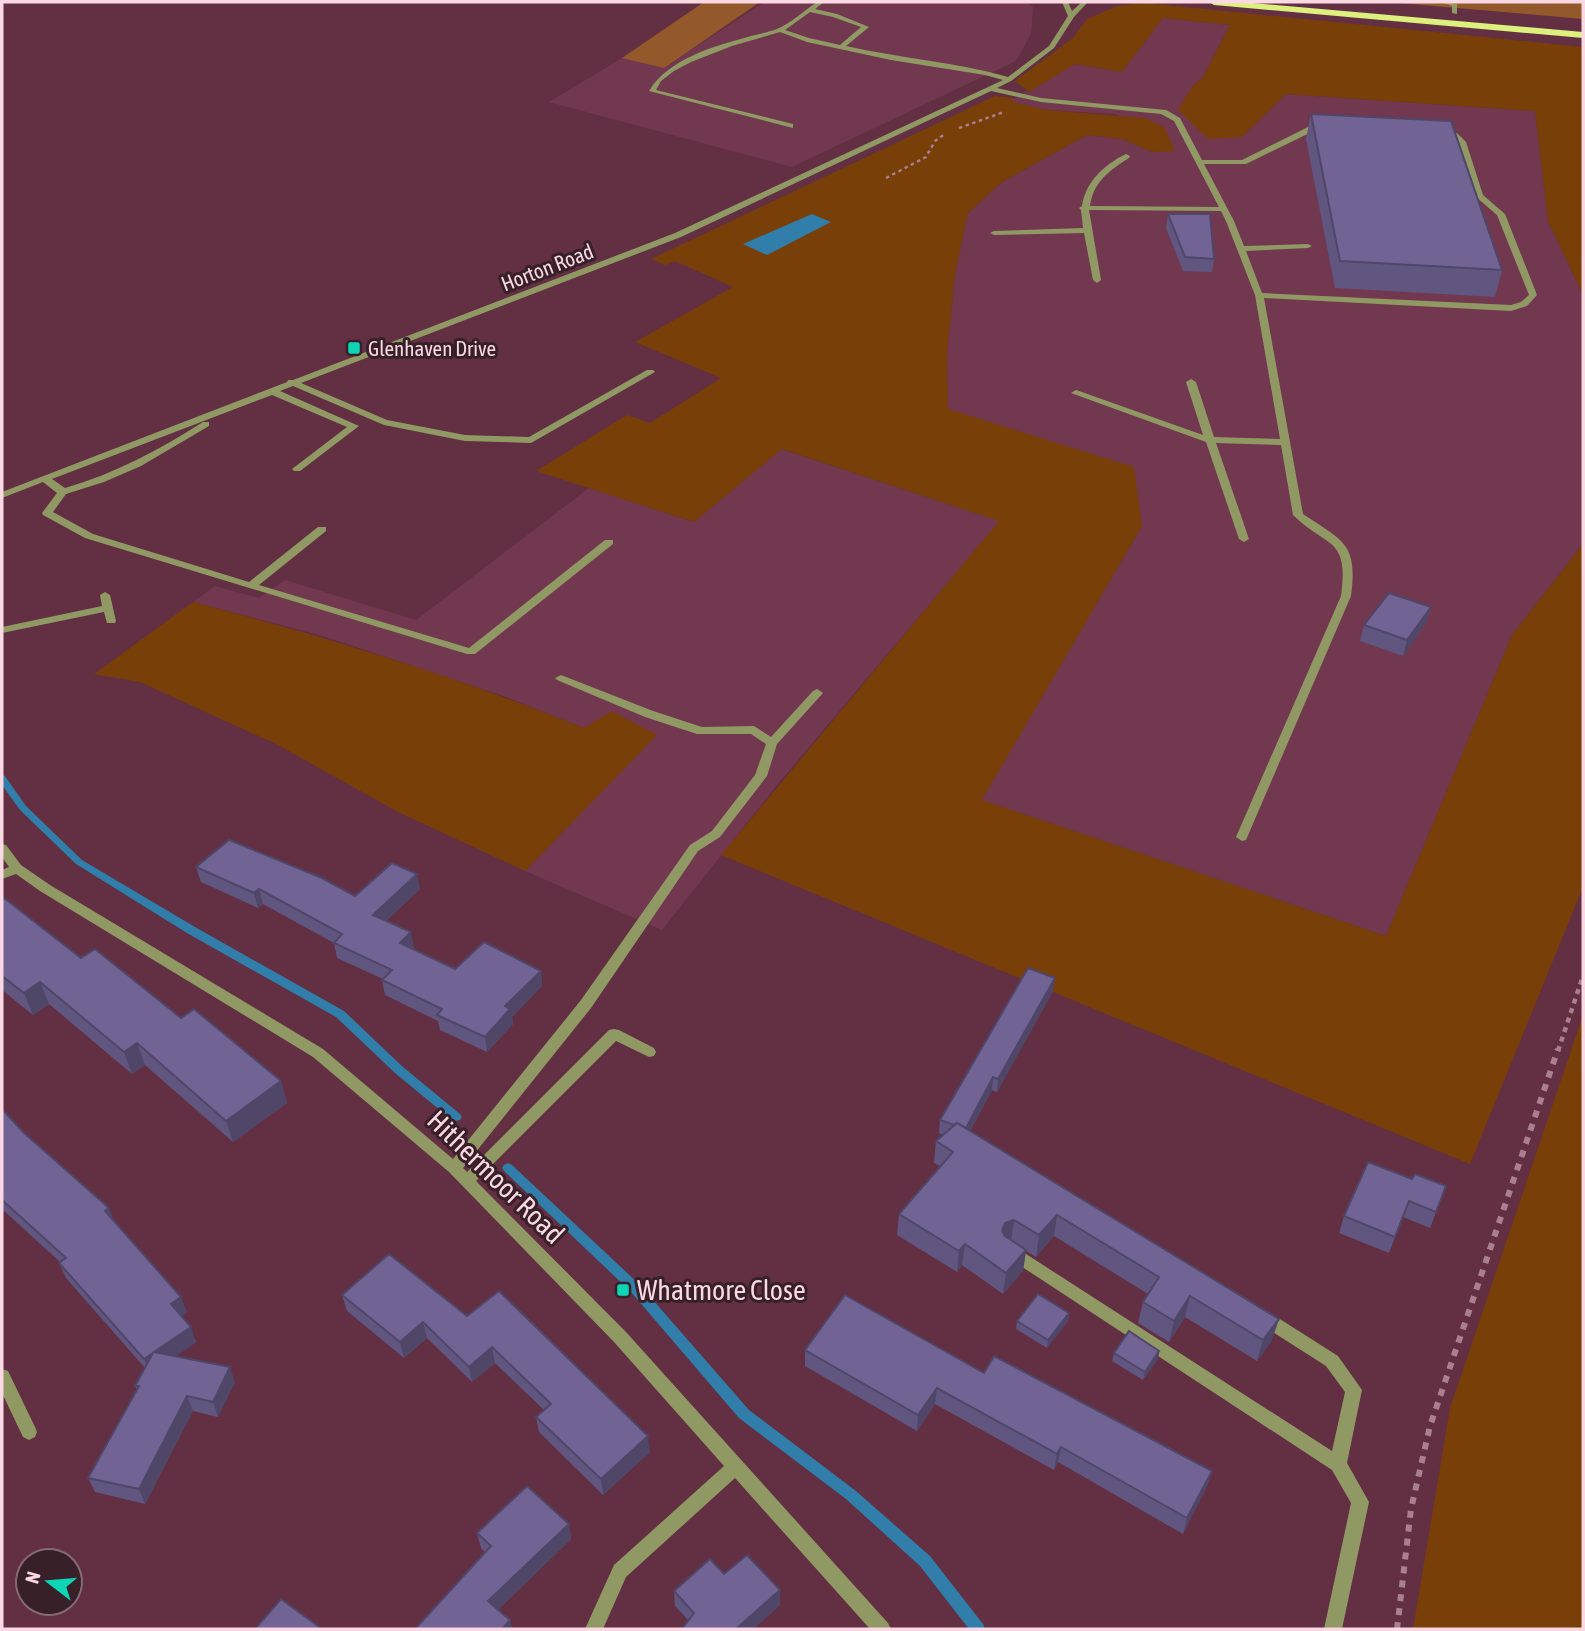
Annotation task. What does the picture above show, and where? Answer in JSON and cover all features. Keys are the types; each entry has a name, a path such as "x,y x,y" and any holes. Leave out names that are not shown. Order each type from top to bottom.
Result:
{"main road":[{"path":"1214,2 1583,35"},
{"path":"1307,2 1455,13 1583,27"}],"street":[{"path":"790,126 652,91 653,84 666,73 719,48 780,30 821,2"},
{"path":"1065,2 1071,16"},
{"name":"Horton Road","path":"2,495 678,235 1009,80 1052,47 1071,16 1085,2"},
{"path":"1444,2 1455,5 1455,13"},
{"path":"808,10 835,15 866,27 843,45"},
{"path":"780,30 807,40 843,45 891,58 986,73 1009,80"},
{"path":"990,89 1041,100 1163,112 1177,120 1224,209 1259,295 1298,515 1337,539 1349,553 1350,573 1346,596 1242,837"},
{"path":"1200,162 1243,162 1329,122"},
{"path":"1259,295 1511,308 1524,304 1532,295 1501,214 1479,196 1462,142 1454,135 1438,131"},
{"path":"1097,280 1083,208 1086,192 1104,169 1126,156"},
{"path":"1083,208 1224,209"},
{"path":"994,233 1089,230"},
{"path":"1241,249 1308,246"},
{"path":"290,383 384,422 465,438 531,440 650,372"},
{"path":"1191,382 1244,539"},
{"path":"271,391 354,426 297,469"},
{"path":"1076,393 1210,440 1283,442"},
{"path":"230,408 165,450 89,485 63,492 47,513 89,536 471,652 609,542"},
{"path":"45,479 63,492"},
{"path":"251,586 321,529"},
{"path":"105,595 111,621"},
{"path":"2,630 107,608"},
{"path":"561,678 649,714 701,730 754,730 772,743"},
{"path":"454,1168 586,1004 694,848 716,834 761,776 772,743 817,693"},
{"name":"Hithermoor Road","path":"2,848 17,868 45,888 318,1053 454,1168 620,1337 883,1629"},
{"path":"2,875 17,868"},
{"path":"467,1181 614,1034 649,1052"},
{"path":"1010,1251 1338,1464 1360,1502 1333,1629"},
{"path":"1252,1310 1332,1361 1354,1390 1338,1464"},
{"path":"3,1382 29,1432"},
{"path":"594,1629 620,1571 736,1466"}],"path":[{"path":"957,128 1041,100"},
{"path":"886,178 926,157 935,141 946,133"},
{"path":"1397,1629 1411,1509 1430,1426 1583,976"}],"shaded area":[{"path":"704,2 760,2 664,68 622,58"},
{"path":"765,2 1026,2 1033,7 1031,34 1016,61 792,167 549,102 622,58 664,67"},
{"path":"1388,2 1583,2 1583,19"},
{"path":"1146,3 1583,47 1583,295 1548,221 1535,111 1286,94 1242,137 1208,139 1178,110 1192,87 1203,77 1230,25 1163,18 1122,72 1075,64 1029,92 1015,81 1073,38 1087,19 1117,6"},
{"path":"1163,18 1230,25 1203,77 1192,87 1242,137 1286,94 1535,111 1548,221 1583,295 1583,544 1512,635 1386,936 981,800 1142,526 948,409 947,353 955,274 968,213 1002,182 1087,135 1122,139 1152,152 1175,150 1115,114 1047,110 1009,101 1075,64 1122,72"},
{"path":"995,96 1015,98 1010,101 1047,110 1145,118 1164,127 1175,151 1152,152 1122,139 1087,135 1002,182 968,213 955,274 947,353 948,409 1134,467 1142,526 982,800 1386,936 1512,635 1583,544 1583,887 1470,1164 721,855 999,521 782,449 694,522 536,471 627,415 650,423 721,378 635,342 733,287 675,261 666,265 651,259"},
{"path":"781,449 1000,521 777,785 662,930 525,871 657,734 584,728 503,696 323,636 193,602 215,586 259,598 285,580 416,620 589,488 694,522"},
{"path":"193,602 390,659 488,691 584,728 612,711 657,735 525,871 398,812 276,744 140,682 94,674"},
{"path":"1583,1015 1583,1629 1413,1629 1450,1408"}],"water":[{"path":"812,214 831,222 767,255 743,244"}],"building":[{"path":"1311,114 1451,121 1502,270 1340,261"},
{"path":"1168,214 1210,214 1214,259 1185,257"},
{"path":"1389,593 1431,607 1407,640 1364,625"},
{"path":"229,840 322,878 355,896 392,863 417,874 373,915 411,932 400,943 455,969 484,942 541,971 505,1006 510,1009 485,1037 437,1015 442,1009 382,980 392,970 334,943 342,934 259,889 254,893 196,867"},
{"path":"4,898 81,958 95,949 181,1018 194,1009 281,1081 226,1121 137,1043 124,1052 40,982 24,993 2,976"},
{"path":"1028,968 1055,978 998,1079 993,1077 966,1128 957,1123 954,1125 940,1120"},
{"path":"2,1109 23,1132 109,1208 105,1211 181,1297 171,1304 191,1327 154,1352 230,1367 213,1402 187,1396 139,1489 88,1478 139,1386 135,1386 153,1353 144,1359 59,1263 66,1258 2,1200"},
{"path":"957,1123 1279,1319 1263,1340 1190,1296 1174,1321 1143,1302 1159,1277 1057,1215 1039,1235 1014,1220 1005,1223 1002,1231 1005,1236 1026,1250 1006,1273 965,1244 959,1251 899,1214 953,1152 936,1141"},
{"path":"1368,1162 1412,1179 1415,1174 1446,1186 1436,1212 1409,1201 1395,1237 1344,1216"},
{"path":"389,1254 467,1316 499,1291 648,1436 601,1479 536,1417 551,1404 492,1347 469,1367 423,1322 400,1342 342,1295"},
{"path":"1038,1294 1069,1313 1048,1340 1017,1321"},
{"path":"845,1295 984,1373 994,1356 1212,1471 1187,1518 1061,1447 1057,1454 937,1388 918,1415 805,1350"},
{"path":"1129,1331 1159,1351 1145,1372 1114,1353"},
{"path":"527,1486 569,1524 488,1601 510,1620 502,1629 415,1629 491,1546 477,1533"},
{"path":"747,1555 780,1590 736,1629 682,1629 694,1613 674,1591 710,1559 724,1574"},
{"path":"281,1599 322,1629 255,1629"}],"waterway":[{"path":"2,778 23,808 79,862 191,930 340,1014 399,1070 456,1117"},
{"path":"508,1168 635,1288 744,1414 851,1495 925,1561 978,1629"}],"place":[{"name":"Glenhaven Drive","path":"354,348"},
{"name":"Whatmore Close","path":"623,1290"}]}
